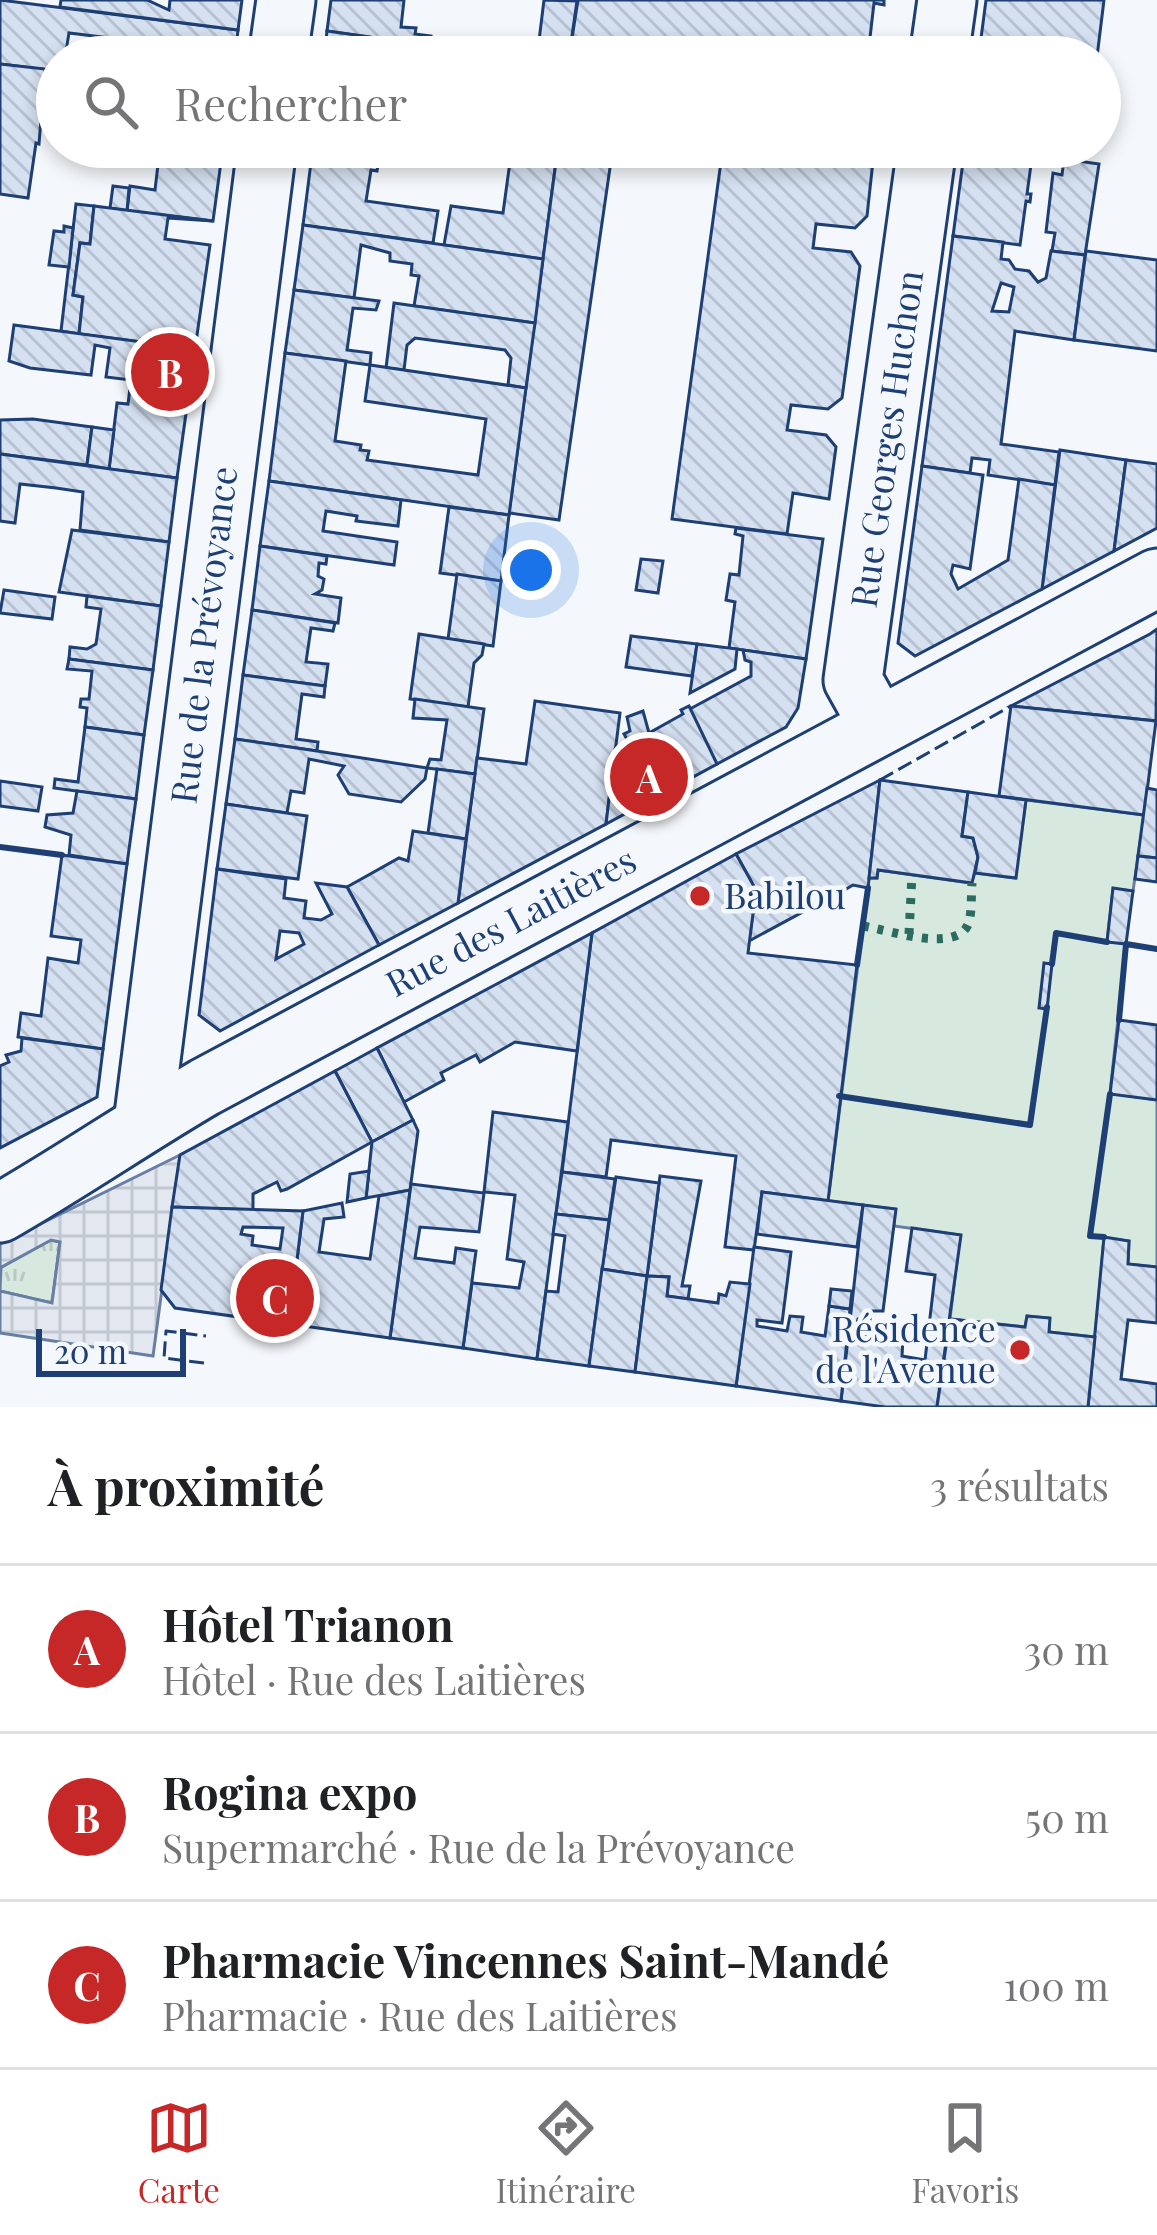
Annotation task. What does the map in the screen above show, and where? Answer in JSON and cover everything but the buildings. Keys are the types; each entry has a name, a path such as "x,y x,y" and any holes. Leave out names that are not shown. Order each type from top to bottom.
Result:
{"street":[{"path":"281,36 286,0"},
{"path":"942,36 947,0"},
{"name":"Rue de la Prévoyance","path":"143,1123 264,168"},
{"name":"Rue Georges Huchon","path":"878,725 854,680 924,168"},
{"name":"Rue des Laitières","path":"0,1213 89,1162 143,1123 1157,578"}],"green space":[{"path":"1026,800 1144,815 1133,891 1113,889 1107,941 1126,944 1110,1093 1157,1100 1157,1267 1128,1264 1129,1241 1104,1238 1095,1337 1049,1332 1049,1318 1027,1316 1025,1327 950,1319 960,1235 894,1226 895,1209 828,1201 869,878 877,878 878,870 971,883 975,873 1015,878"},
{"path":"51,1240 60,1242 52,1303 0,1291 1,1267"}],"shaded area":[{"path":"180,1155 153,1356 0,1333 0,1291 52,1303 60,1242 51,1240 0,1268 0,1244"}],"hedge":[{"path":"909,934 912,875"},
{"path":"863,926 922,938 952,937 969,922 972,883"}],"fence":[{"path":"880,780 1011,706"},
{"path":"204,1363 164,1358 166,1331 206,1336"}],"wall":[{"path":"0,847 62,855"},
{"path":"857,965 868,888"},
{"path":"1052,964 1056,933 1107,942"},
{"path":"1119,1020 1126,944 1157,949"},
{"path":"839,1096 1030,1125 1047,1007"},
{"path":"1104,1237 1090,1236 1110,1094"}],"place":[{"name":"Rogina expo","path":"170,372"},
{"name":"Hôtel Trianon","path":"649,777"},
{"name":"Babilou","path":"700,896"},
{"name":"Pharmacie Vincennes Saint-Mandé","path":"275,1298"},
{"name":"Résidence de l'Avenue","path":"1020,1350"}]}
